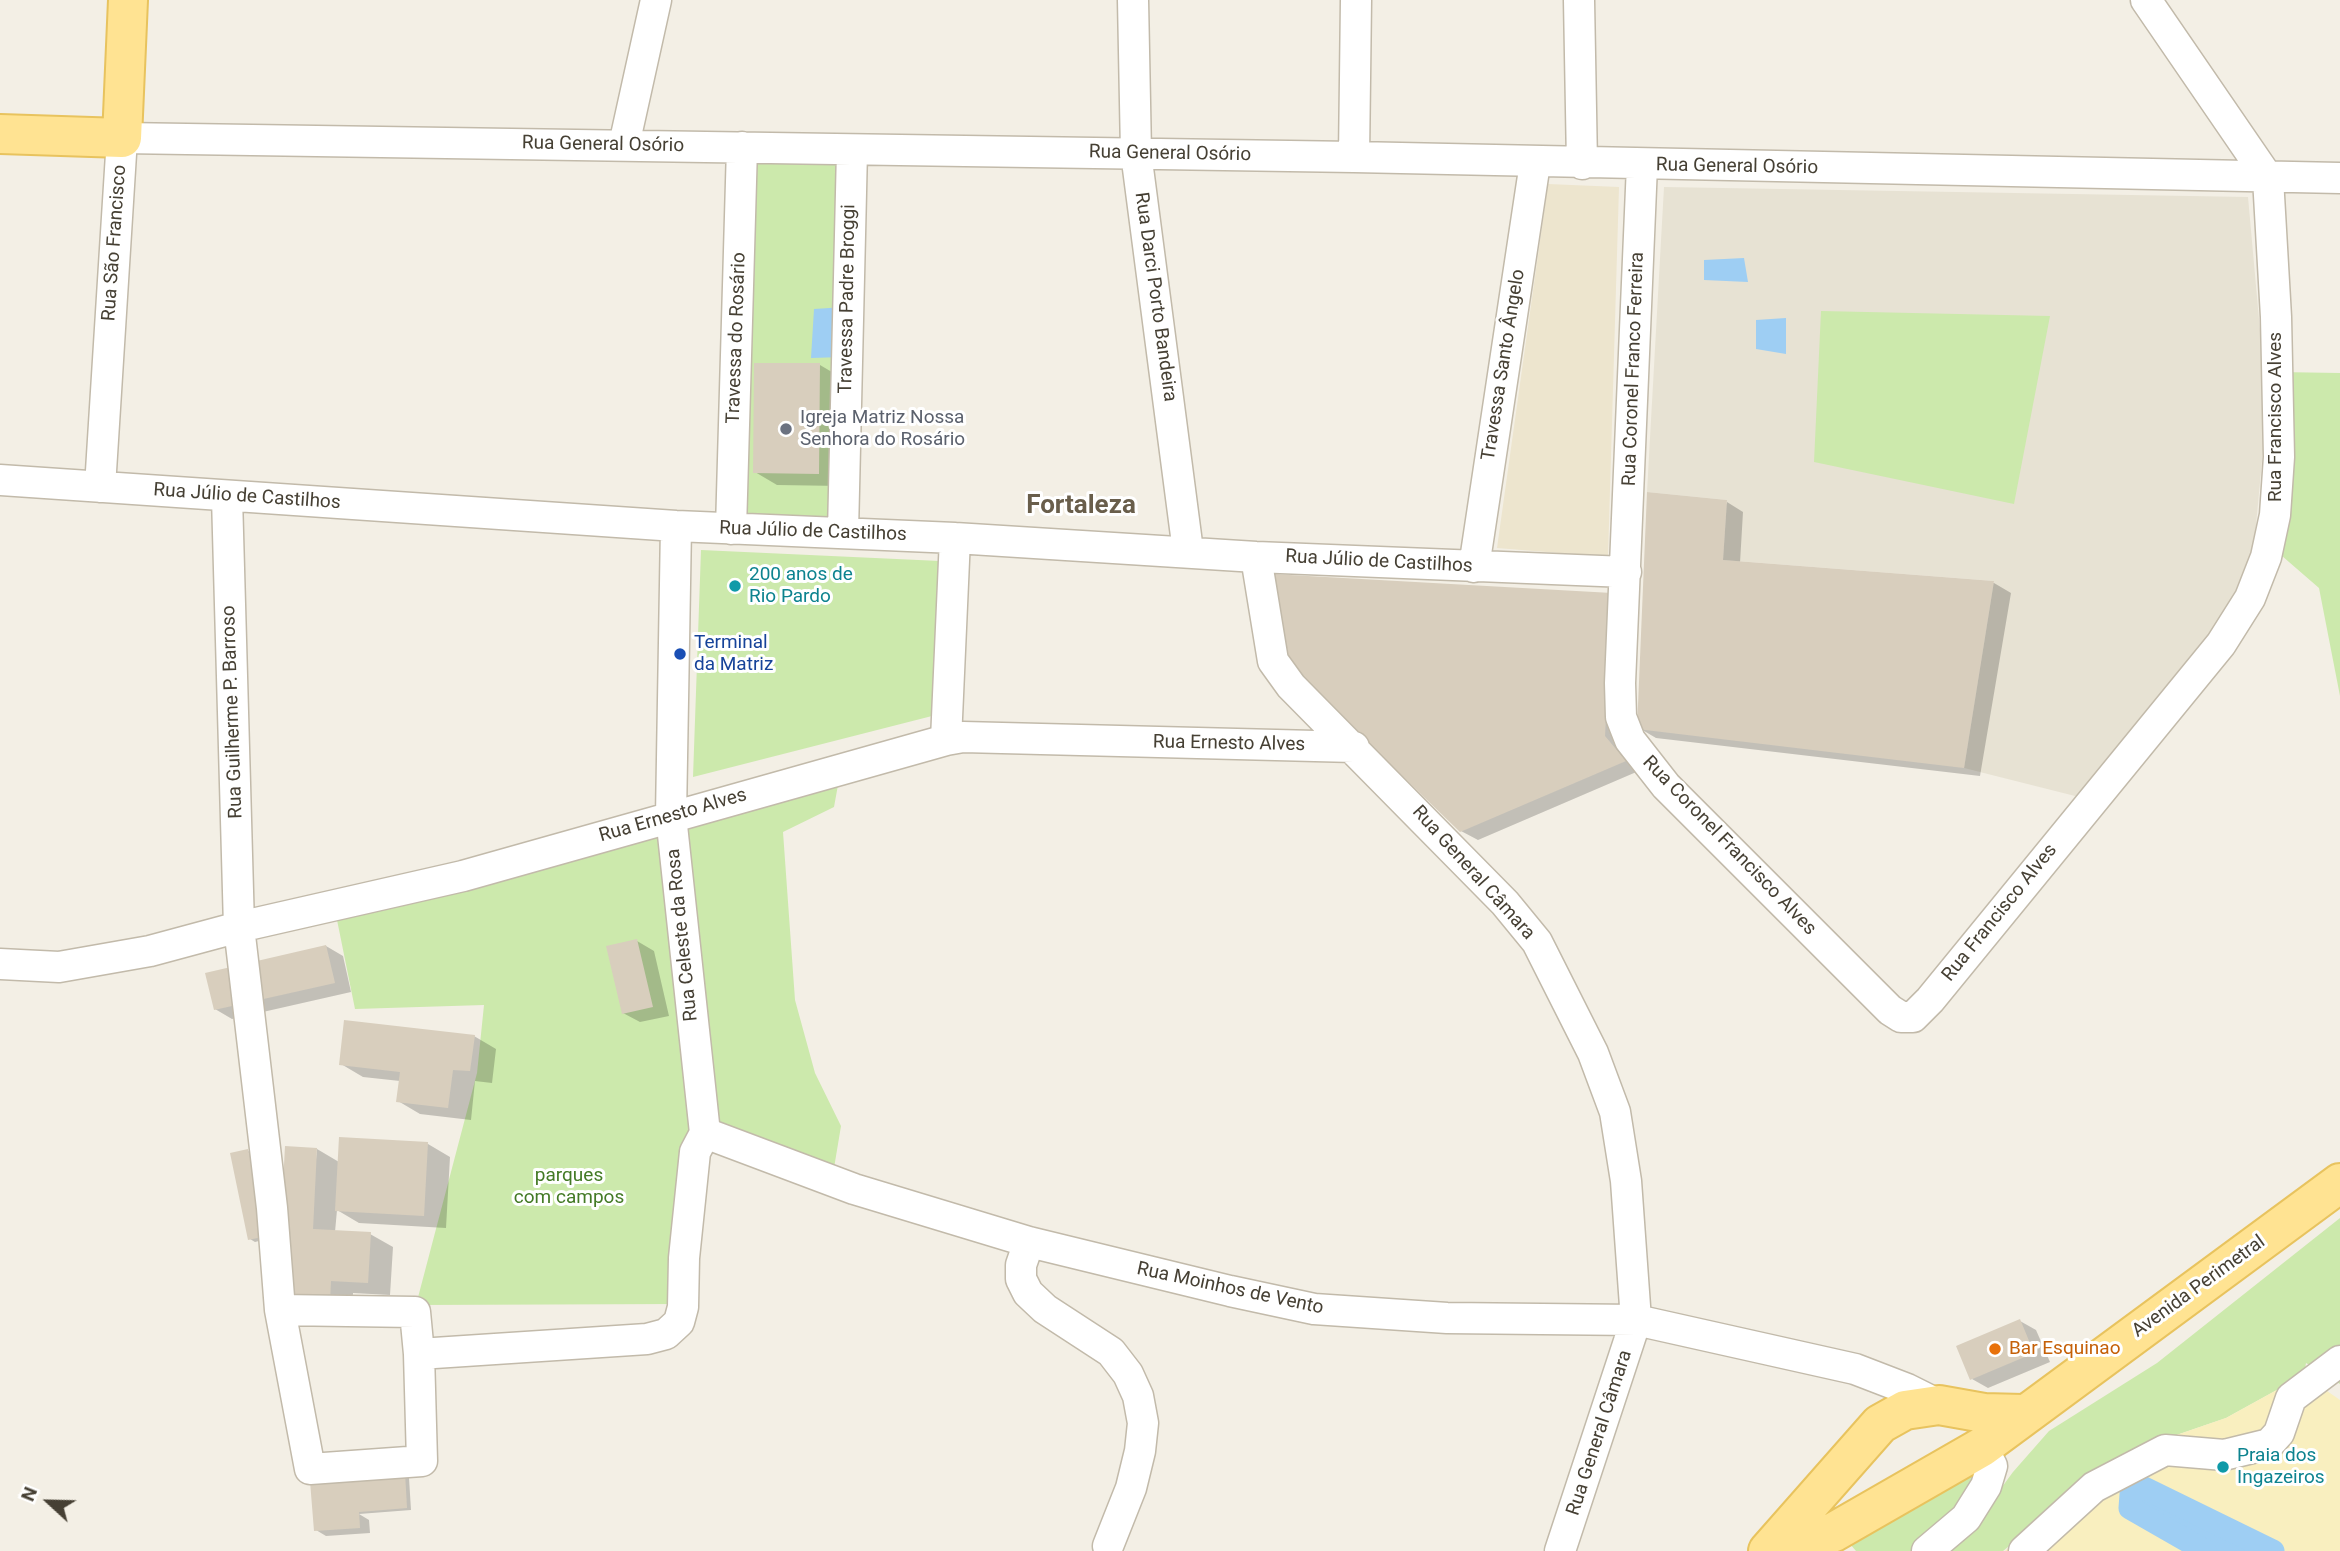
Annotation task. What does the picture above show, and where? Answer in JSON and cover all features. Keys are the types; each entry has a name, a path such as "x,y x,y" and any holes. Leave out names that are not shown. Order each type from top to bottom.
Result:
{"main road":[{"name":"Rua São Francisco","path":"122,138 128,0"},
{"name":"Rua General Osório","path":"0,134 122,138"},
{"name":"Avenida Perimetral","path":"1786,1551 1841,1541 1982,1447 2023,1414 2340,1183"},
{"path":"1768,1551 1880,1424 1905,1410 1939,1405 1984,1413 2023,1414"},
{"path":"1939,1405 1969,1428 1982,1447"},
{"path":"1820,1491 1821,1518 1841,1541"}],"street":[{"path":"624,145 656,0"},
{"name":"Rua Darci Porto Bandeira","path":"1133,0 1136,153 1188,551"},
{"path":"1354,157 1356,0"},
{"path":"1579,0 1582,164"},
{"path":"2146,0 2268,178"},
{"name":"Rua General Osório","path":"122,138 1136,153 1642,166 2340,178"},
{"name":"Rua São Francisco","path":"100,487 122,138"},
{"name":"Travessa do Rosário","path":"731,528 742,147"},
{"name":"Travessa Padre Broggi","path":"843,532 852,150"},
{"name":"Travessa Santo Ângelo","path":"1474,567 1535,163"},
{"name":"Rua Coronel Franco Ferreira","path":"1626,572 1642,166"},
{"name":"Rua Francisco Alves","path":"1890,1010 1901,1017 1913,1017 1920,1013 2221,644 2250,598 2266,557 2275,515 2279,457 2276,317 2268,178"},
{"name":"Rua Júlio de Castilhos","path":"0,480 677,526 843,532 1256,557 1626,572"},
{"name":"Rua Guilherme P. Barroso","path":"227,496 240,927 272,1208 280,1310 310,1469 422,1461 419,1354"},
{"name":"Rua Celeste da Rosa","path":"677,526 671,816 705,1133"},
{"path":"946,740 955,538"},
{"name":"Rua General Câmara","path":"1256,557 1272,661 1291,686 1505,903 1537,942 1566,996 1615,1112 1626,1181 1636,1320 1560,1551"},
{"name":"Rua Coronel Francisco Alves","path":"1626,572 1620,683 1621,717 1630,740 1666,786 1890,1010"},
{"name":"Rua Ernesto Alves","path":"0,964 59,967 150,951 240,927 463,876 963,737 1354,747"},
{"path":"280,1310 415,1312 419,1354 647,1339 666,1334 679,1322 683,1307 684,1258 695,1152 705,1133"},
{"name":"Rua Moinhos de Vento","path":"705,1133 854,1189 1029,1242 1137,1270 1314,1309 1447,1318 1636,1320 1855,1369 1907,1389 1939,1405"},
{"path":"1029,1242 1021,1265 1021,1279 1028,1293 1045,1309 1111,1352 1128,1374 1138,1396 1143,1423 1140,1451 1131,1488 1108,1546"},
{"path":"2024,1551 2094,1487 2165,1450 2224,1455 2269,1444 2278,1433 2291,1398 2340,1361"},
{"path":"1855,1369 1874,1397 1880,1424"},
{"path":"1927,1551 1966,1518 1986,1486 1992,1466 1982,1447"}],"shaded area":[{"path":"1548,184 1619,187 1608,557 1497,548"},
{"path":"1664,187 2248,197 2267,408 2254,546 2226,615 2079,797 1964,768 1994,581 1723,560 1727,500 1647,492"}],"green space":[{"path":"745,150 850,151 841,530 732,527"},
{"path":"1821,311 2050,316 2014,504 1814,462"},
{"path":"2278,372 2340,373 2340,696 2319,588 2274,549"},
{"path":"701,550 940,561 932,716 693,777"},
{"path":"840,774 834,807 783,832 795,1000 815,1073 841,1126 832,1180 706,1132 673,817"},
{"name":"parques com campos","path":"667,822 699,1133 679,1304 416,1305 477,1073 484,1005 355,1009 335,910"},
{"path":"2340,1218 2340,1384 2306,1363 2304,1375 2226,1418 2124,1453 2003,1551 1950,1551 1966,1536 2013,1472 2049,1431 2157,1363"},
{"path":"1967,1465 1984,1469 1980,1486 1922,1551 1856,1551 1844,1537"}],"sand":[{"name":"Praia dos Ingazeiros","path":"2304,1375 2340,1400 2340,1551 2273,1551 2133,1482 2130,1508 2205,1551 2005,1551 2124,1453 2226,1418"}],"water":[{"path":"1744,258 1748,282 1704,280 1704,260"},
{"path":"845,307 843,357 811,358 814,309"},
{"path":"1786,318 1786,354 1756,349 1756,320"},
{"path":"2132,1482 2273,1551 2205,1551 2130,1508"}],"building":[{"name":"Igreja Matriz Nossa Senhora do Rosário","path":"754,363 820,363 819,474 753,473"},
{"path":"1647,492 1727,500 1723,560 1994,581 1964,768 1637,729"},
{"path":"1272,574 1612,593 1605,736 1626,761 1460,832 1291,668"},
{"path":"637,939 653,1007 622,1014 606,946"},
{"path":"326,945 335,983 214,1010 205,973"},
{"path":"344,1020 475,1035 470,1071 453,1070 448,1108 396,1102 400,1072 339,1065"},
{"path":"339,1137 428,1142 424,1216 335,1211"},
{"path":"285,1146 317,1148 313,1229 371,1232 368,1283 331,1281 330,1301 277,1298"},
{"path":"248,1149 267,1236 248,1240 230,1153"},
{"name":"Bar Esquinao","path":"2020,1319 2034,1353 1970,1380 1956,1346"},
{"path":"405,1473 407,1508 359,1512 360,1528 314,1531 310,1481"}],"waterway":[{"path":"2205,1551 2130,1508 2132,1482 2273,1551"}],"place":[{"name":"Igreja Matriz Nossa Senhora do Rosário","path":"786,429"},
{"name":"200 anos de Rio Pardo","path":"735,586"},
{"name":"Terminal da Matriz","path":"680,654"},
{"name":"Bar Esquinao","path":"1995,1349"},
{"name":"Praia dos Ingazeiros","path":"2223,1467"}],"district":[{"name":"Fortaleza","path":"1081,506"}]}
